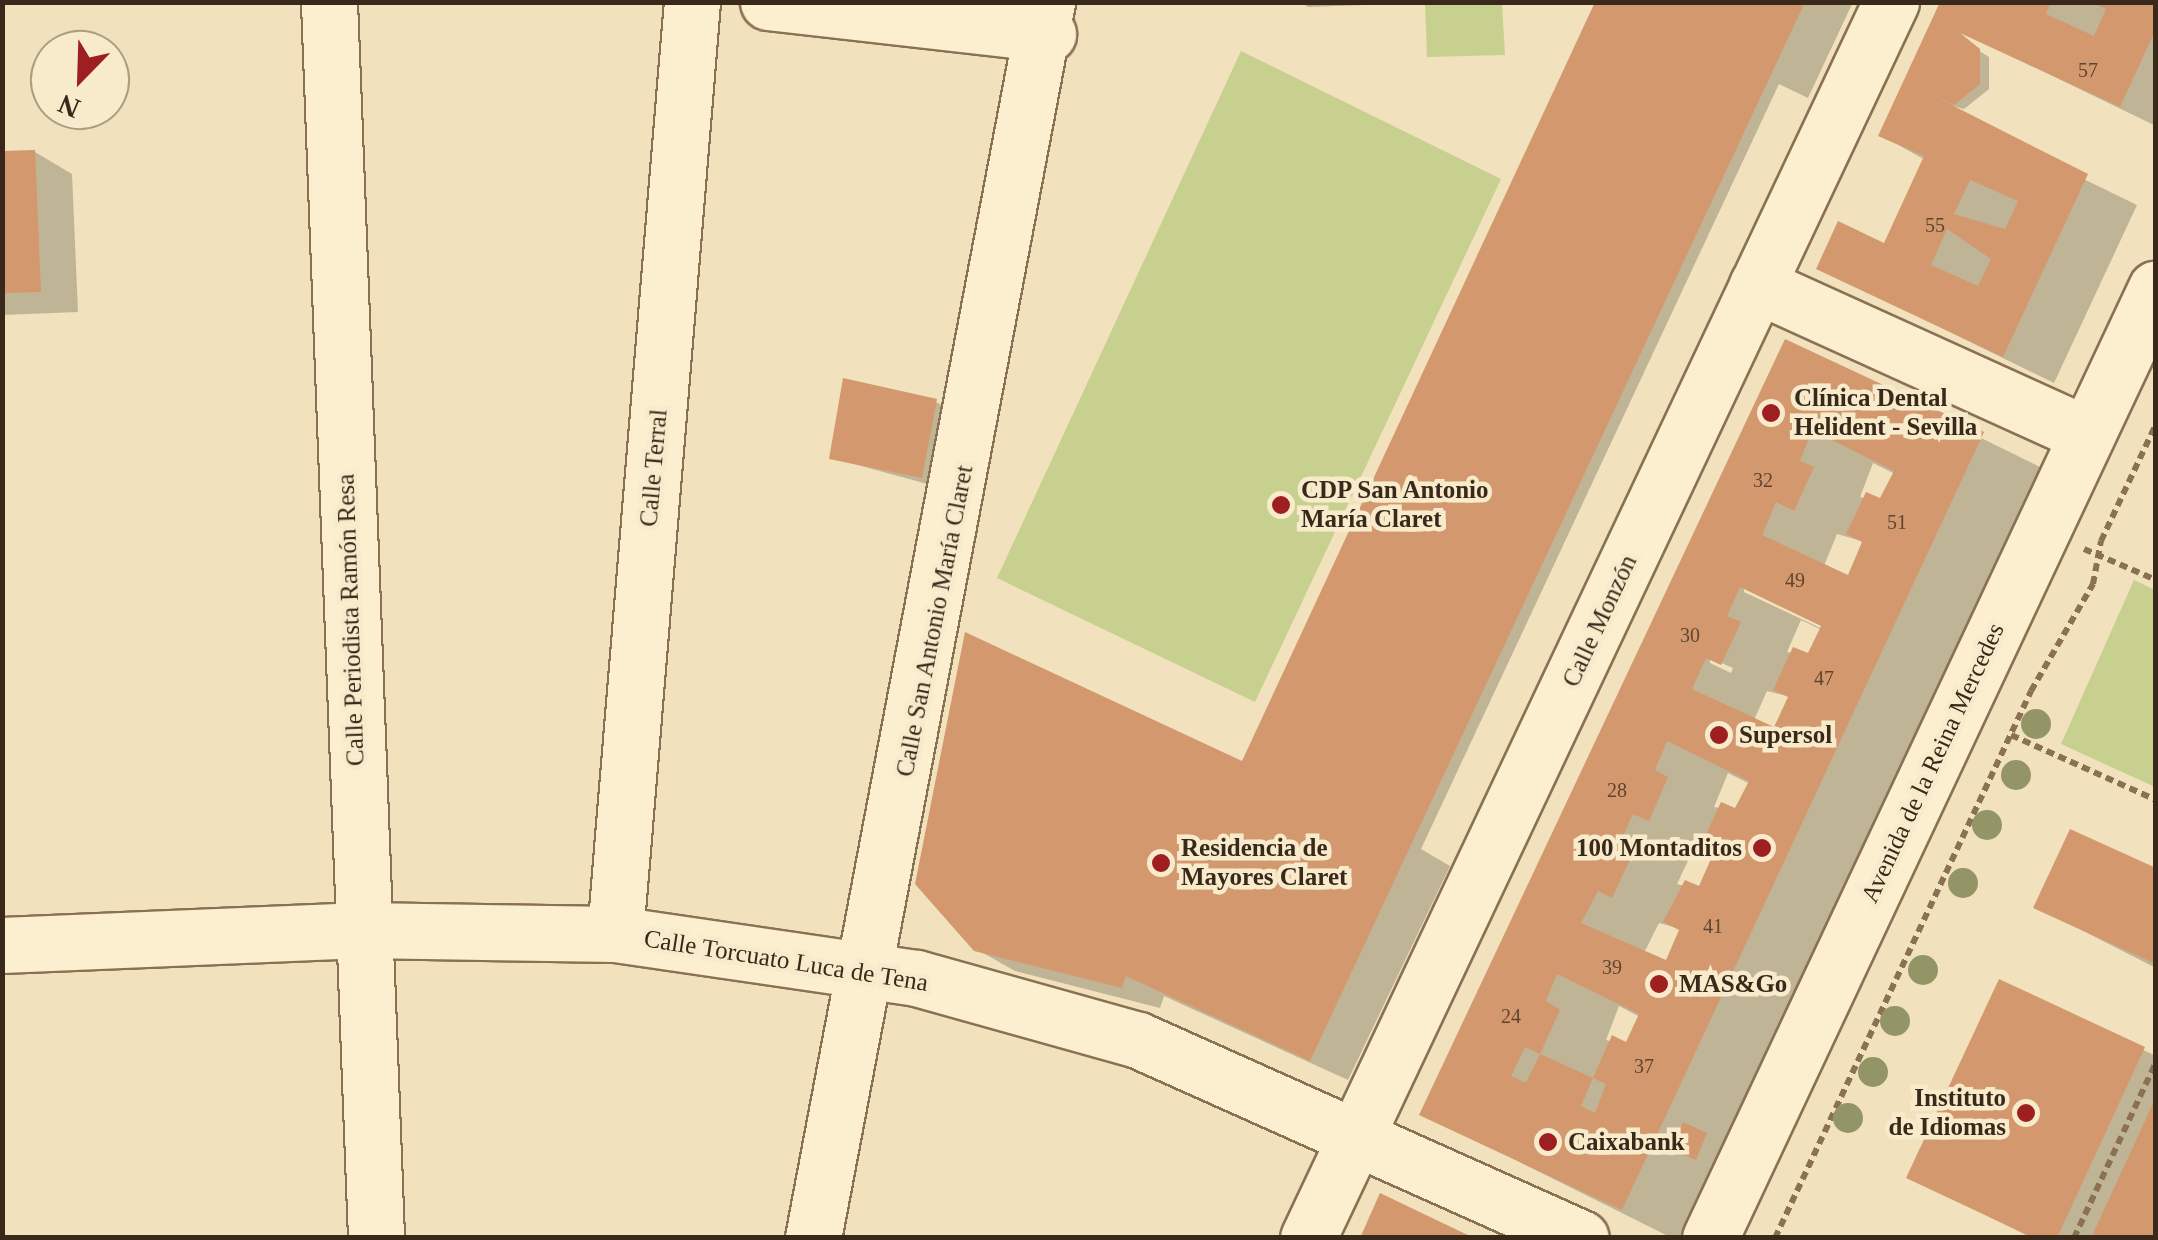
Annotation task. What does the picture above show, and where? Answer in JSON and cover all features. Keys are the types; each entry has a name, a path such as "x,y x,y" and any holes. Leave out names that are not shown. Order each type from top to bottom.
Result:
{"street":[{"name":"Calle Periodista Ramón Resa","path":"328,2 376,1238"},
{"name":"Calle Terral","path":"615,934 692,2"},
{"path":"768,2 1048,18"},
{"name":"Calle Monzón","path":"1308,1238 1891,2"},
{"name":"Calle San Antonio María Claret","path":"813,1238 1048,18"},
{"path":"1757,285 2086,435"},
{"name":"Avenida de la Reina Mercedes","path":"1710,1238 2156,288"},
{"name":"Calle Torcuato Luca de Tena","path":"2,945 362,930 615,934 867,970 1138,1040 1356,1132 1581,1238"}],"path":[{"path":"1775,1238 2011,736 2093,584 2098,556 2156,424"},
{"path":"2042,530 2156,580"},
{"path":"1957,711 2156,800"},
{"path":"2074,1238 2156,1062"}],"green space":[{"path":"1425,3 1502,3 1505,55 1427,57"},
{"path":"1241,51 1501,179 1255,702 997,578"},
{"path":"2134,580 2155,590 2155,787 2061,744"}],"building":[{"path":"1595,2 1805,2 1310,1061 1126,976 1122,988 974,951 915,884 965,632 1242,761"},
{"path":"1940,2 2051,2 2046,14 2094,36 2106,9 2091,2 2156,2 2156,29 2120,107 1960,33 1980,49 1980,84 1954,105 1932,95 2088,174 2003,357 1816,269 1838,221 1884,243 1924,156 1878,136","holes":["1970,180 2018,201 2005,229 1954,214","1947,229 1991,259 1978,286 1931,265"]},
{"path":"35,150 41,292 2,293 2,151"},
{"path":"1785,339 1984,432 1622,1210 1419,1115","holes":["1812,430 1894,471 1880,498 1866,492 1846,534 1862,542 1848,575 1762,535 1776,502 1794,511 1814,467 1800,461","1740,587 1821,626 1808,653 1793,647 1773,690 1788,697 1774,727 1692,689 1706,658 1721,665 1741,622 1727,616","1667,741 1749,781 1735,808 1721,802 1701,845 1714,852 1699,886 1685,880 1663,922 1679,930 1666,960 1581,923 1598,891 1612,898 1632,855 1618,847 1633,814 1649,821 1668,777 1655,770","1557,974 1639,1014 1626,1042 1612,1035 1593,1078 1540,1054 1560,1010 1546,1001","1525,1047 1540,1054 1526,1083 1511,1076","1593,1078 1606,1084 1595,1113 1581,1106"]},
{"path":"843,378 937,399 922,478 829,459"},
{"path":"2070,829 2156,868 2156,964 2033,908"},
{"name":"Instituto de Idiomas","path":"1999,979 2145,1047 2057,1238 2034,1238 1906,1178"},
{"path":"2156,1097 2156,1238 2091,1238"},
{"path":"1683,1122 1707,1133 1696,1160 1672,1150"},
{"path":"1380,1193 1474,1238 1360,1238"}],"place":[{"name":"Clínica Dental Helident - Sevilla","path":"1771,413"},
{"name":"CDP San Antonio María Claret","path":"1281,505"},
{"name":"Supersol","path":"1719,735"},
{"name":"100 Montaditos","path":"1762,848"},
{"name":"Residencia de Mayores Claret","path":"1161,863"},
{"name":"MAS&Go","path":"1659,984"},
{"name":"Instituto de Idiomas","path":"2026,1113"},
{"name":"Caixabank","path":"1548,1142"}]}
